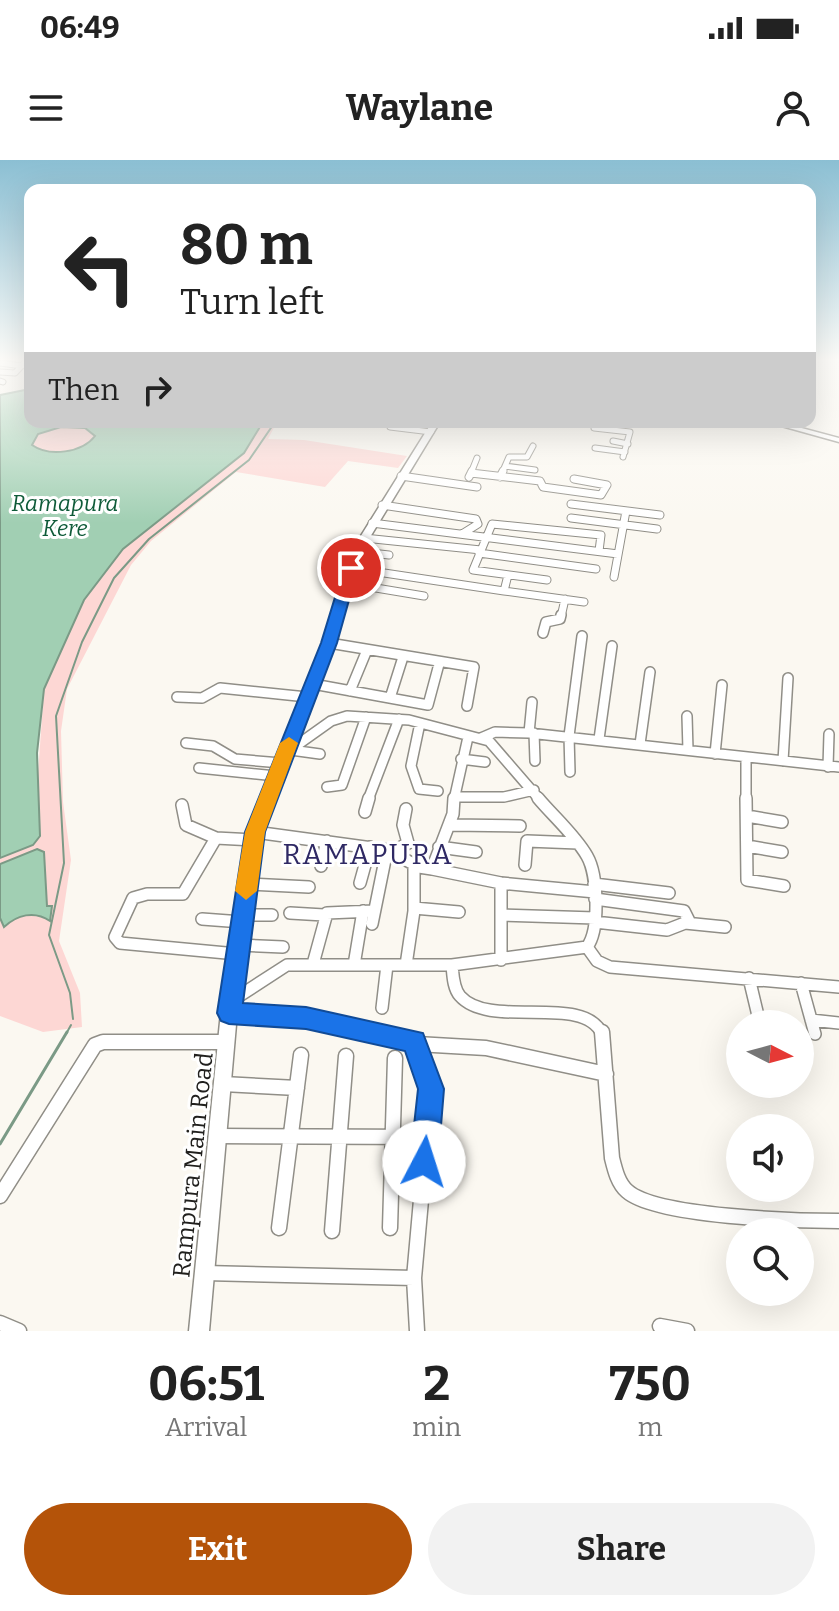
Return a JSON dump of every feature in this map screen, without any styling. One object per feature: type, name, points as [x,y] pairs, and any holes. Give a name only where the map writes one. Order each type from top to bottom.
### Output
[{"type":"main road","name":"Rampura Main Road","points":[[199,1331],[230,1008],[254,836],[329,643],[358,553],[382,505],[432,428]]},
{"type":"main road","points":[[794,428],[839,440]]},
{"type":"street","points":[[594,428],[630,432],[624,455],[595,448]]},
{"type":"street","points":[[613,441],[628,444]]},
{"type":"street","points":[[524,458],[533,446]]},
{"type":"street","points":[[500,477],[509,457],[537,460]]},
{"type":"street","points":[[464,486],[477,458]]},
{"type":"street","points":[[505,466],[535,470]]},
{"type":"street","points":[[471,473],[540,481],[543,487],[601,495],[607,485],[574,479]]},
{"type":"street","points":[[401,476],[477,487]]},
{"type":"street","points":[[571,504],[660,515]]},
{"type":"street","points":[[382,505],[476,519],[478,524],[462,534]]},
{"type":"street","points":[[614,577],[626,511]]},
{"type":"street","points":[[571,518],[657,529]]},
{"type":"street","points":[[372,523],[618,554]]},
{"type":"street","points":[[547,580],[473,570],[486,536],[495,523],[601,535],[599,551]]},
{"type":"street","points":[[358,553],[480,552],[596,569]]},
{"type":"street","points":[[358,553],[389,555]]},
{"type":"street","points":[[358,553],[504,591],[584,602]]},
{"type":"street","points":[[504,591],[508,575]]},
{"type":"street","points":[[346,583],[424,596]]},
{"type":"street","points":[[543,633],[546,622],[560,619],[565,599]]},
{"type":"street","points":[[570,772],[569,736],[582,636]]},
{"type":"street","points":[[329,643],[439,664],[474,667],[467,706]]},
{"type":"street","points":[[599,739],[612,646]]},
{"type":"street","points":[[350,691],[367,650]]},
{"type":"street","points":[[390,698],[403,657]]},
{"type":"street","points":[[177,697],[202,698],[220,688],[350,691],[430,705],[439,664]]},
{"type":"street","points":[[640,744],[650,672]]},
{"type":"street","points":[[783,761],[788,678]]},
{"type":"street","points":[[715,754],[722,685]]},
{"type":"street","points":[[532,702],[531,733],[535,761]]},
{"type":"street","points":[[687,716],[688,750]]},
{"type":"street","points":[[327,787],[342,785],[366,717]]},
{"type":"street","points":[[186,743],[213,746],[219,754],[231,759],[283,761],[331,721],[366,717],[399,719],[481,738],[492,744],[534,790],[592,865],[595,936],[587,947],[452,965],[283,966],[230,1008]]},
{"type":"street","points":[[365,812],[376,771],[385,761],[399,719]]},
{"type":"street","points":[[420,723],[412,756],[413,779],[419,789],[438,791]]},
{"type":"street","points":[[481,738],[495,732],[569,736],[834,767],[829,734]]},
{"type":"street","points":[[432,869],[450,825],[461,759],[468,737]]},
{"type":"street","points":[[199,768],[283,761],[320,754]]},
{"type":"street","points":[[746,757],[747,880],[784,886]]},
{"type":"street","points":[[461,759],[485,762]]},
{"type":"street","points":[[455,797],[504,797],[534,790]]},
{"type":"street","points":[[182,805],[186,825],[216,838],[254,836],[327,841],[390,851],[414,865],[501,883],[595,892],[669,893]]},
{"type":"street","points":[[354,965],[368,911],[390,851],[408,843],[403,825],[406,809]]},
{"type":"street","points":[[747,816],[782,822]]},
{"type":"street","points":[[450,825],[520,826]]},
{"type":"street","points":[[216,838],[183,894],[147,894],[133,898],[115,937],[120,943],[238,950],[283,947]]},
{"type":"street","points":[[321,866],[327,841]]},
{"type":"street","points":[[525,865],[527,841],[578,843]]},
{"type":"street","points":[[747,846],[782,852]]},
{"type":"street","points":[[360,883],[370,847]]},
{"type":"street","points":[[439,847],[476,852]]},
{"type":"street","points":[[406,965],[414,908],[414,865]]},
{"type":"street","points":[[501,883],[501,960]]},
{"type":"street","points":[[247,884],[309,887]]},
{"type":"street","points":[[595,892],[684,911],[690,923]]},
{"type":"street","points":[[414,908],[459,912]]},
{"type":"street","points":[[290,913],[324,915],[330,912],[368,911]]},
{"type":"street","points":[[368,911],[372,924]]},
{"type":"street","points":[[202,919],[272,915]]},
{"type":"street","points":[[313,964],[324,915]]},
{"type":"street","points":[[501,915],[595,920],[667,930],[690,923],[725,927]]},
{"type":"street","points":[[587,947],[597,961],[610,967],[839,987]]},
{"type":"street","points":[[382,1008],[387,965]]},
{"type":"street","points":[[452,965],[455,986],[467,1001],[492,1009],[594,1022],[604,1039],[615,1172],[621,1185],[633,1196],[647,1203],[773,1221],[839,1221]]},
{"type":"street","points":[[749,978],[757,1010]]},
{"type":"street","points":[[801,983],[808,1010]]},
{"type":"street","points":[[230,1008],[306,1018],[411,1039],[417,1044],[431,1089],[414,1278],[417,1331]]},
{"type":"street","points":[[814,1020],[839,1023]]},
{"type":"street","points":[[0,1196],[95,1045],[103,1042],[227,1042]]},
{"type":"street","points":[[417,1044],[486,1048],[606,1074]]},
{"type":"street","points":[[279,1228],[301,1055]]},
{"type":"street","points":[[332,1231],[346,1056]]},
{"type":"street","points":[[390,1228],[395,1058]]},
{"type":"street","points":[[223,1084],[297,1088]]},
{"type":"street","points":[[218,1136],[426,1137]]},
{"type":"street","points":[[204,1273],[414,1278]]},
{"type":"street","points":[[0,1323],[19,1331]]},
{"type":"street","points":[[660,1326],[687,1331]]},
{"type":"shaded area","points":[[58,428],[83,428],[95,436],[82,446],[56,452],[32,445],[38,434]]},
{"type":"shaded area","points":[[259,428],[274,428],[268,439],[304,440],[407,456],[398,468],[348,461],[325,487],[236,472],[151,541],[131,565],[67,689],[61,731],[63,802],[71,860],[59,941],[80,993],[82,1027],[43,1032],[0,1016],[0,858],[33,845],[44,689],[84,600],[123,549],[244,453]]},
{"type":"water","name":"Ramapura Kere","points":[[0,414],[24,414],[24,428],[58,428],[38,434],[32,445],[56,452],[89,442],[95,436],[85,428],[259,428],[244,453],[123,549],[84,600],[44,689],[37,753],[40,836],[33,845],[0,858]]},
{"type":"water","points":[[37,849],[44,852],[47,906],[52,906],[50,921],[26,915],[4,927],[0,918],[0,864]]},
{"type":"waterway","points":[[73,1019],[70,993],[49,935],[64,863],[56,716],[82,642],[114,578],[149,539],[249,460],[271,428]]},
{"type":"waterway","points":[[66,1034],[71,1025]]},
{"type":"waterway","points":[[0,1144],[67,1032]]},
{"type":"slow traffic","points":[[246,891],[255,832],[289,743]]},
{"type":"district","name":"RAMAPURA","points":[[368,854]]},
{"type":"route","points":[[351,568],[329,643],[255,832],[229,1013],[306,1018],[414,1041],[431,1089],[424,1162]]}]
